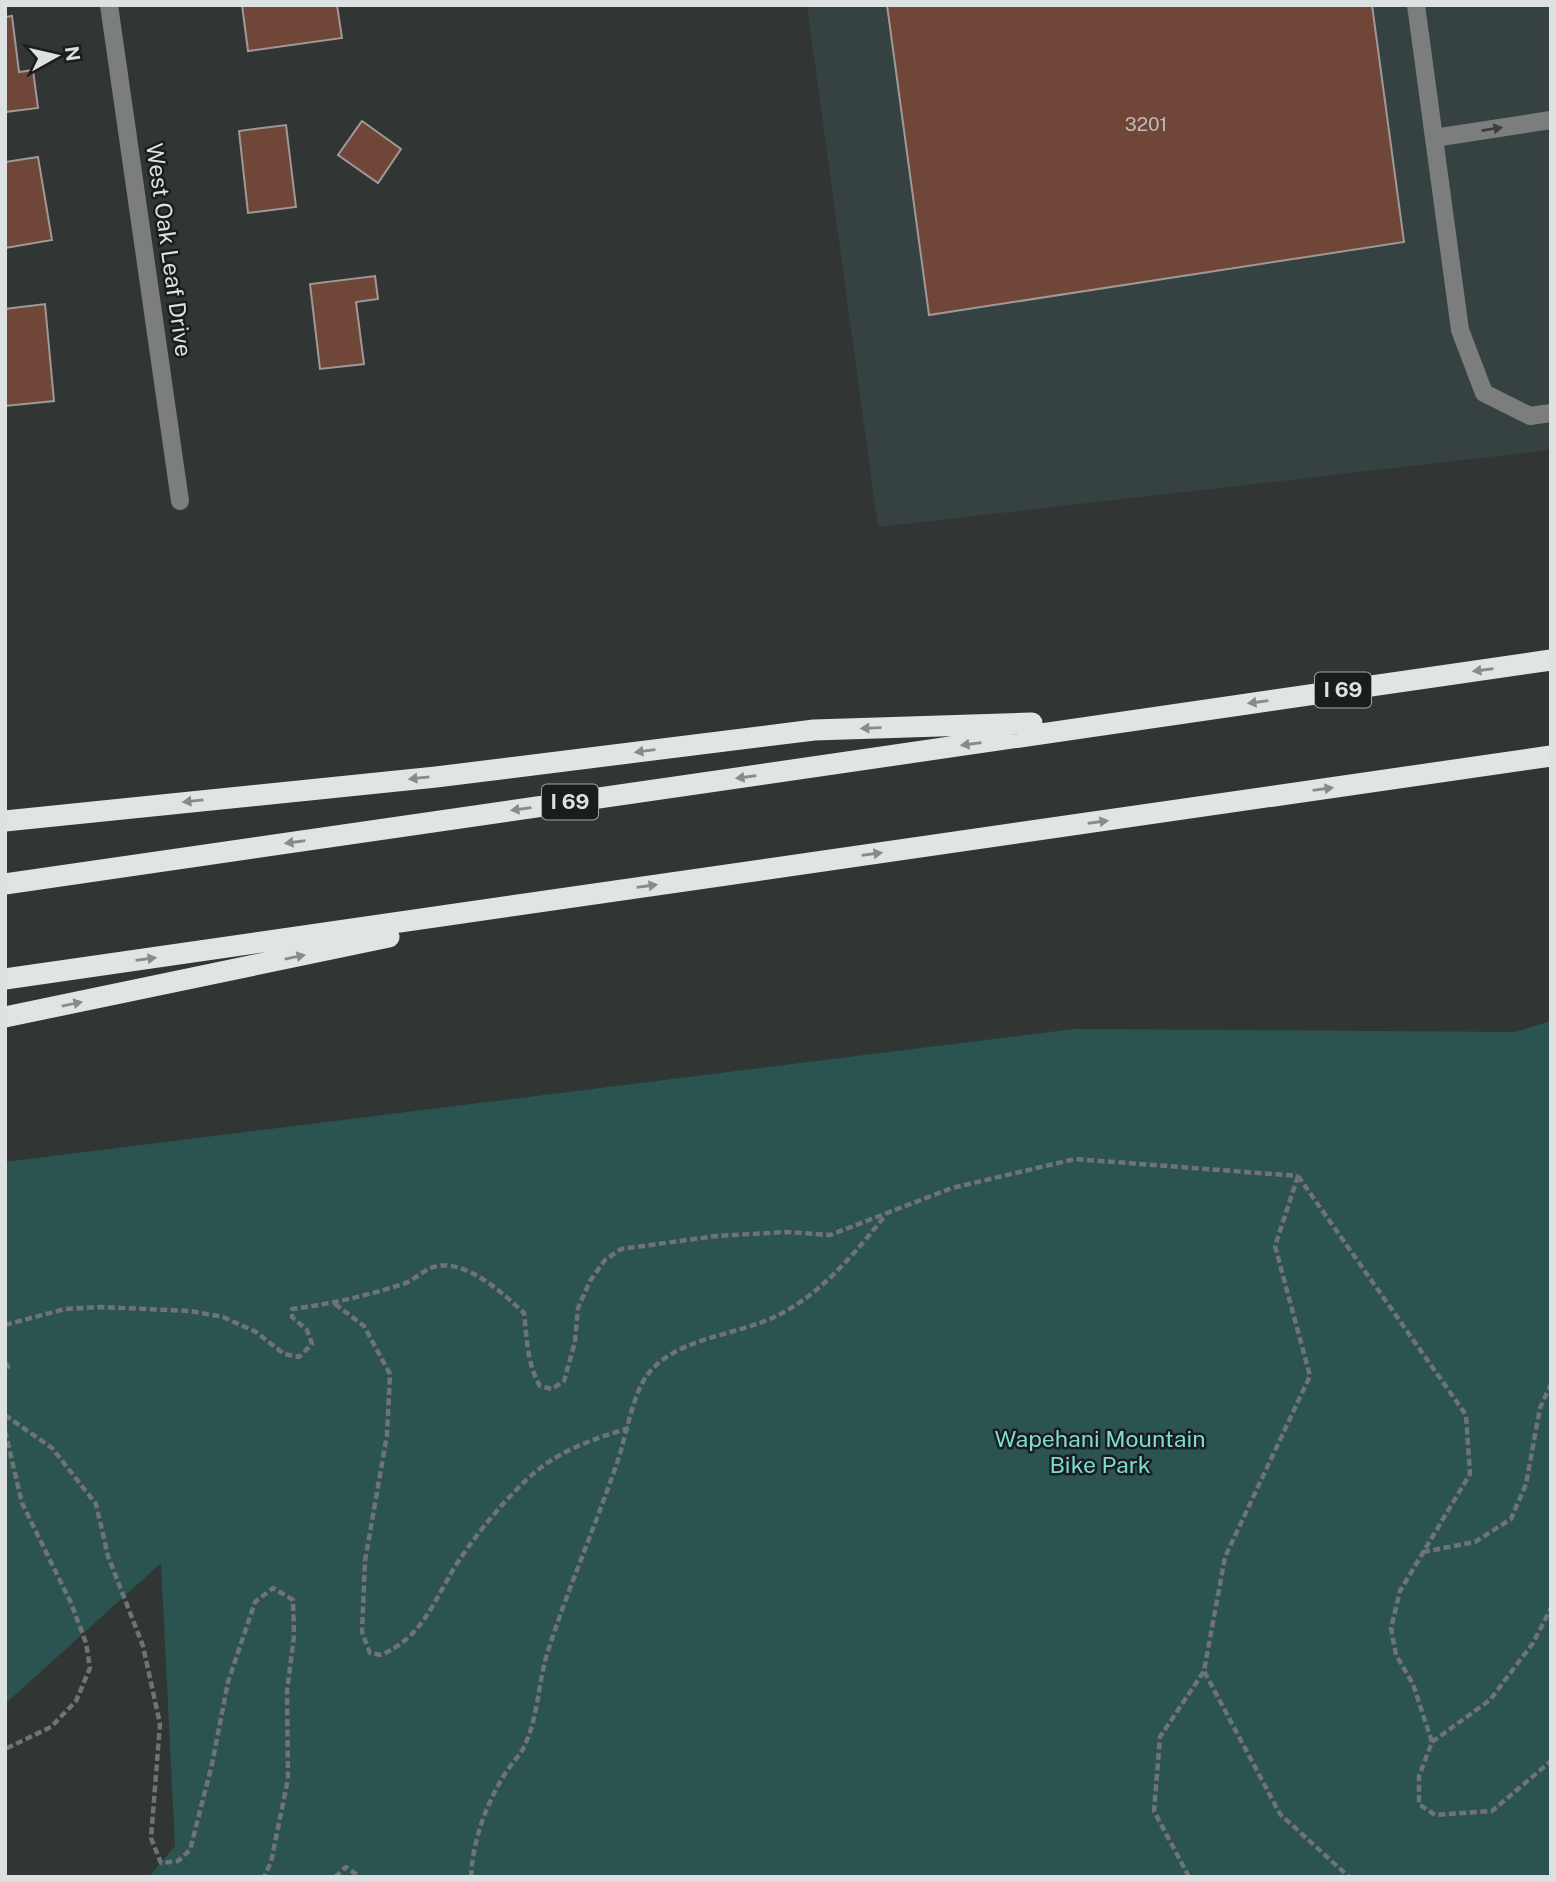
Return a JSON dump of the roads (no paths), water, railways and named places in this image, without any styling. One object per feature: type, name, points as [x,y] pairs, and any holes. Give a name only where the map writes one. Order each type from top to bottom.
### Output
[{"type":"highway","name":"I 69","points":[[5,884],[1551,660]]},
{"type":"highway","points":[[5,821],[436,777],[814,730],[1135,720]]},
{"type":"highway","points":[[5,979],[1551,756]]},
{"type":"highway","points":[[5,1017],[580,896]]},
{"type":"street","name":"West Oak Leaf Drive","points":[[109,5],[180,501]]},
{"type":"street","points":[[1416,5],[1460,330],[1484,393],[1530,416],[1551,413]]},
{"type":"street","points":[[1434,138],[1551,120]]},
{"type":"park label","name":"Wapehani Mountain Bike Park","points":[[1100,1452]]}]
